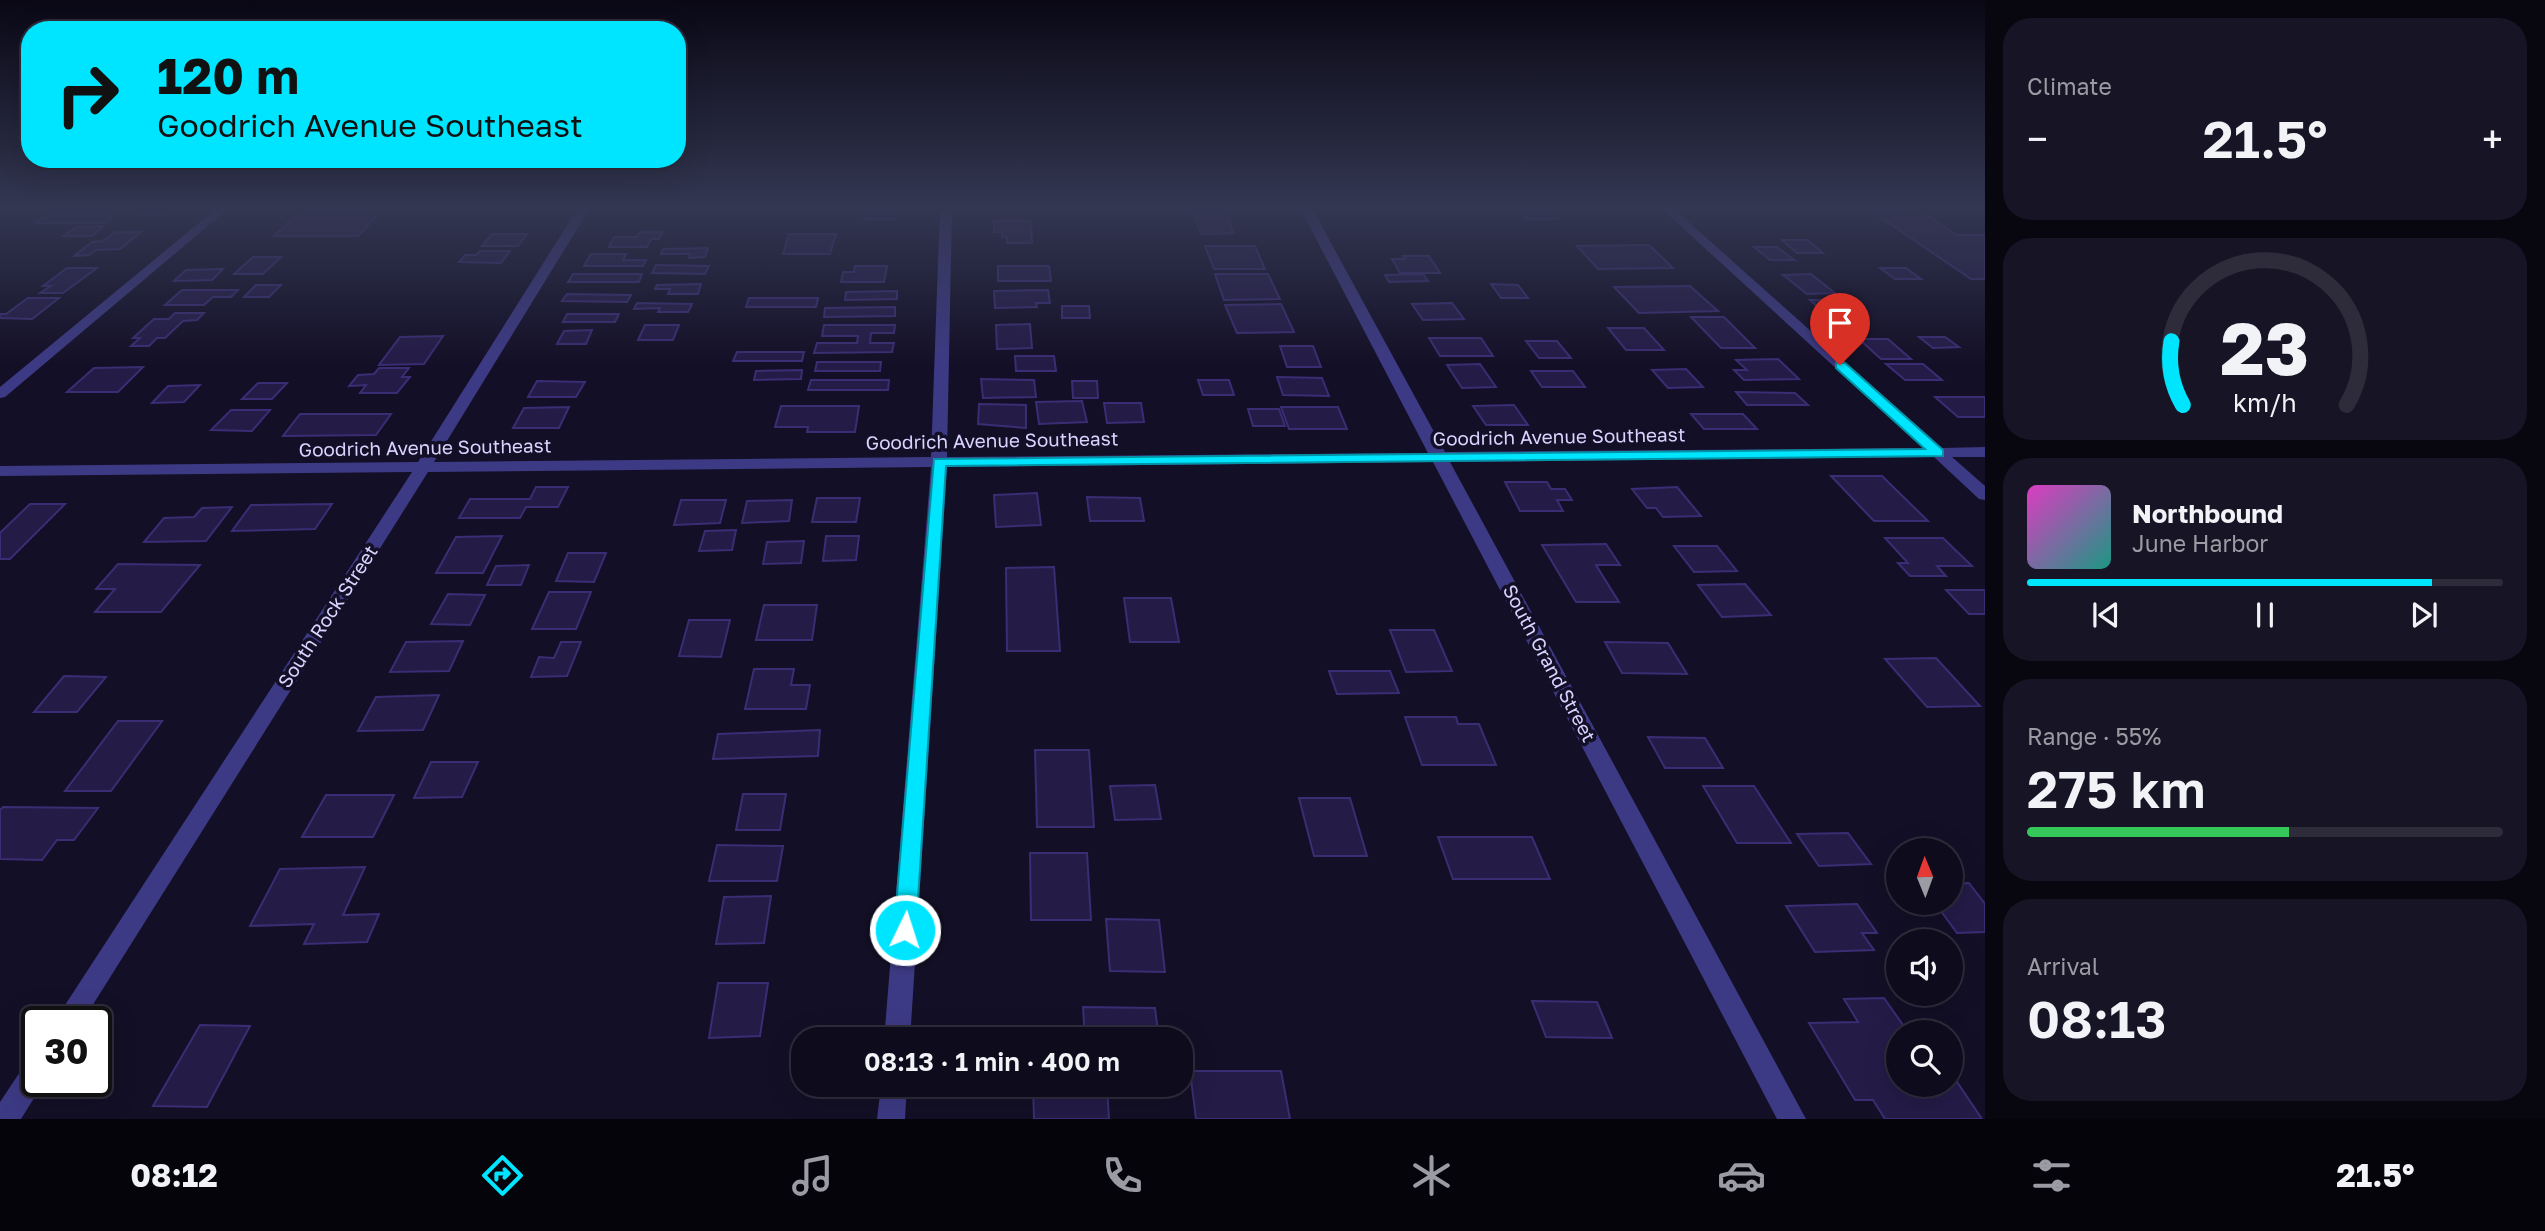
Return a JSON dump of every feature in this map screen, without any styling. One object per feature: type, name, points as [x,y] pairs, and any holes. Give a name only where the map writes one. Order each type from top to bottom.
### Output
[{"type":"street","points":[[0,394],[161,260]]},
{"type":"street","name":"South Rock Street","points":[[77,1006],[422,468],[551,260]]},
{"type":"street","points":[[898,1027],[939,462],[945,260]]},
{"type":"street","name":"South Grand Street","points":[[1334,260],[1792,1119]]},
{"type":"street","points":[[1724,260],[1985,495]]},
{"type":"street","name":"Goodrich Avenue Southeast","points":[[0,471],[1985,452]]},
{"type":"street","points":[[5,1119],[21,1094]]},
{"type":"street","points":[[891,1119],[893,1097]]},
{"type":"building","points":[[249,260],[278,260],[263,274],[234,274]]},
{"type":"building","points":[[461,260],[503,260],[501,263],[459,262]]},
{"type":"building","points":[[587,260],[646,260],[643,266],[584,266]]},
{"type":"building","points":[[1211,260],[1261,260],[1265,269],[1214,269]]},
{"type":"building","points":[[1393,260],[1432,260],[1440,273],[1400,273]]},
{"type":"building","points":[[1590,260],[1665,260],[1673,268],[1598,269]]},
{"type":"building","points":[[1943,260],[1985,260],[1985,279],[1971,279]]},
{"type":"building","points":[[656,265],[709,266],[705,274],[652,273]]},
{"type":"building","points":[[855,266],[887,266],[884,282],[841,282],[843,272],[854,272]]},
{"type":"building","points":[[998,266],[1049,266],[1051,281],[998,281]]},
{"type":"building","points":[[67,268],[97,268],[63,293],[40,293],[51,286],[43,286]]},
{"type":"building","points":[[1880,268],[1906,268],[1921,279],[1895,279]]},
{"type":"building","points":[[223,269],[212,280],[174,281],[186,270]]},
{"type":"building","points":[[573,274],[642,274],[639,282],[568,282]]},
{"type":"building","points":[[1215,274],[1268,274],[1280,299],[1224,300]]},
{"type":"building","points":[[1423,274],[1428,281],[1389,282],[1385,275]]},
{"type":"building","points":[[1811,274],[1835,293],[1807,294],[1783,275]]},
{"type":"building","points":[[701,284],[698,294],[668,294],[670,289],[655,289],[657,285]]},
{"type":"building","points":[[1491,284],[1518,285],[1528,298],[1501,298]]},
{"type":"building","points":[[256,285],[281,285],[269,297],[244,297]]},
{"type":"building","points":[[1690,286],[1718,311],[1639,313],[1614,287]]},
{"type":"building","points":[[182,290],[238,290],[231,297],[213,297],[204,305],[165,305]]},
{"type":"building","points":[[1048,290],[1050,303],[1036,303],[1037,307],[995,308],[994,291]]},
{"type":"building","points":[[897,291],[897,299],[845,300],[846,292]]},
{"type":"building","points":[[567,294],[631,295],[627,302],[562,301]]},
{"type":"building","points":[[28,298],[59,298],[32,319],[0,318],[0,314],[6,314]]},
{"type":"building","points":[[749,298],[818,298],[816,307],[746,307]]},
{"type":"building","points":[[1810,300],[1843,300],[1860,315],[1827,315]]},
{"type":"building","points":[[637,303],[692,304],[688,312],[658,312],[660,308],[634,309]]},
{"type":"building","points":[[1452,303],[1464,319],[1423,320],[1412,304]]},
{"type":"building","points":[[1281,304],[1294,332],[1237,333],[1225,305]]},
{"type":"building","points":[[1062,306],[1089,306],[1090,318],[1062,318]]},
{"type":"building","points":[[895,307],[895,316],[824,317],[825,308]]},
{"type":"building","points":[[175,313],[204,313],[197,320],[183,321],[165,338],[157,338],[149,346],[131,346],[140,338],[133,338],[154,319],[169,319]]},
{"type":"building","points":[[567,314],[619,314],[615,322],[563,322]]},
{"type":"building","points":[[1691,317],[1724,317],[1755,348],[1721,348]]},
{"type":"building","points":[[1030,324],[1032,348],[997,349],[996,325]]},
{"type":"building","points":[[645,325],[679,325],[673,340],[638,340]]},
{"type":"building","points":[[824,325],[895,325],[894,333],[871,333],[870,343],[894,343],[892,352],[814,353],[817,343],[857,343],[858,336],[822,336]]},
{"type":"building","points":[[1608,328],[1644,328],[1664,350],[1626,350]]},
{"type":"building","points":[[592,330],[586,344],[557,344],[564,331]]},
{"type":"building","points":[[443,336],[424,364],[379,365],[400,337]]},
{"type":"building","points":[[1919,337],[1945,337],[1959,347],[1933,348]]},
{"type":"building","points":[[1429,338],[1481,338],[1493,356],[1440,356]]},
{"type":"building","points":[[1859,339],[1888,339],[1911,359],[1881,359]]},
{"type":"building","points":[[1526,341],[1557,341],[1571,358],[1539,358]]},
{"type":"building","points":[[1280,346],[1313,346],[1321,367],[1287,367]]},
{"type":"building","points":[[737,352],[804,352],[802,361],[733,361]]},
{"type":"building","points":[[1015,356],[1054,356],[1056,371],[1016,371]]},
{"type":"building","points":[[1778,359],[1799,379],[1744,380],[1734,370],[1747,370],[1736,360]]},
{"type":"building","points":[[817,362],[881,362],[880,371],[815,371]]},
{"type":"building","points":[[1480,364],[1496,387],[1462,388],[1447,365]]},
{"type":"building","points":[[1886,364],[1923,364],[1942,380],[1905,380]]},
{"type":"building","points":[[143,367],[118,392],[67,392],[94,368]]},
{"type":"building","points":[[379,368],[409,368],[402,377],[410,377],[397,393],[360,393],[366,385],[349,386],[358,375],[374,374]]},
{"type":"building","points":[[1686,369],[1703,387],[1668,388],[1652,370]]},
{"type":"building","points":[[802,370],[801,379],[754,380],[756,371]]},
{"type":"building","points":[[1531,371],[1573,371],[1585,387],[1542,387]]},
{"type":"building","points":[[1277,377],[1322,378],[1329,396],[1283,395]]},
{"type":"building","points":[[981,379],[1034,380],[1036,397],[983,398]]},
{"type":"building","points":[[811,380],[889,380],[888,390],[808,390]]},
{"type":"building","points":[[1198,380],[1229,380],[1234,395],[1203,395]]},
{"type":"building","points":[[537,381],[585,382],[576,397],[528,397]]},
{"type":"building","points":[[1072,381],[1097,381],[1098,398],[1073,398]]},
{"type":"building","points":[[258,383],[287,383],[272,399],[242,399]]},
{"type":"building","points":[[200,385],[184,402],[152,403],[168,386]]},
{"type":"building","points":[[1736,392],[1795,393],[1808,405],[1747,405]]},
{"type":"building","points":[[1935,397],[1985,397],[1985,417],[1958,417]]},
{"type":"building","points":[[1082,401],[1087,422],[1039,424],[1036,402]]},
{"type":"building","points":[[1104,403],[1141,403],[1144,422],[1107,423]]},
{"type":"building","points":[[979,404],[1026,405],[1026,428],[978,424]]},
{"type":"building","points":[[1514,405],[1528,425],[1486,425],[1473,406]]},
{"type":"building","points":[[781,406],[859,406],[855,432],[807,432],[808,427],[775,427]]},
{"type":"building","points":[[569,407],[559,428],[513,428],[524,408]]},
{"type":"building","points":[[1281,407],[1338,407],[1347,429],[1289,429]]},
{"type":"building","points":[[1248,409],[1279,409],[1285,426],[1253,426]]},
{"type":"building","points":[[231,410],[270,410],[252,431],[211,430]]},
{"type":"building","points":[[300,414],[391,414],[376,435],[283,436]]},
{"type":"building","points":[[1691,414],[1743,414],[1757,429],[1704,429]]},
{"type":"building","points":[[1831,476],[1882,476],[1928,521],[1874,521]]},
{"type":"building","points":[[1505,482],[1547,482],[1551,489],[1565,489],[1572,500],[1557,500],[1563,511],[1520,511]]},
{"type":"building","points":[[536,487],[568,487],[558,507],[526,507],[520,518],[459,518],[470,499],[530,499]]},
{"type":"building","points":[[1677,487],[1701,516],[1663,517],[1656,508],[1647,508],[1632,489]]},
{"type":"building","points":[[1037,493],[1041,525],[996,527],[994,495]]},
{"type":"building","points":[[1087,497],[1140,498],[1144,521],[1090,521]]},
{"type":"building","points":[[817,498],[860,498],[856,522],[812,522]]},
{"type":"building","points":[[681,500],[726,500],[720,523],[674,525]]},
{"type":"building","points":[[792,500],[789,521],[742,523],[747,501]]},
{"type":"building","points":[[30,504],[65,504],[10,559],[0,559],[0,533]]},
{"type":"building","points":[[332,504],[315,529],[232,531],[251,505]]},
{"type":"building","points":[[232,507],[206,541],[144,542],[164,518],[194,517],[202,508]]},
{"type":"building","points":[[736,530],[732,550],[699,551],[705,531]]},
{"type":"building","points":[[502,536],[483,573],[436,573],[456,537]]},
{"type":"building","points":[[826,536],[859,536],[856,560],[823,561]]},
{"type":"building","points":[[1885,538],[1943,538],[1972,566],[1937,566],[1946,576],[1910,576],[1898,563],[1908,563]]},
{"type":"building","points":[[804,541],[801,563],[763,564],[767,542]]},
{"type":"building","points":[[1606,544],[1620,565],[1596,565],[1619,602],[1576,602],[1542,545]]},
{"type":"building","points":[[1674,546],[1717,546],[1737,571],[1694,572]]},
{"type":"building","points":[[568,553],[606,553],[594,582],[556,581]]},
{"type":"building","points":[[118,564],[200,565],[161,612],[95,612],[115,589],[96,589]]},
{"type":"building","points":[[529,565],[521,585],[487,585],[496,566]]},
{"type":"building","points":[[1054,567],[1060,651],[1007,651],[1006,568]]},
{"type":"building","points":[[1745,584],[1771,615],[1722,617],[1698,585]]},
{"type":"building","points":[[1946,590],[1985,590],[1985,614],[1969,614]]},
{"type":"building","points":[[549,592],[591,592],[576,629],[532,629]]},
{"type":"building","points":[[448,594],[485,595],[470,625],[431,624]]},
{"type":"building","points":[[1124,598],[1171,598],[1179,642],[1130,642]]},
{"type":"building","points":[[764,605],[817,605],[812,640],[756,640]]},
{"type":"building","points":[[689,620],[730,620],[721,657],[679,656]]},
{"type":"building","points":[[1390,630],[1434,630],[1452,671],[1406,672]]},
{"type":"building","points":[[463,641],[449,671],[390,672],[406,642]]},
{"type":"building","points":[[561,642],[581,642],[567,676],[531,677],[539,657],[554,658]]},
{"type":"building","points":[[1605,642],[1668,643],[1687,674],[1622,673]]},
{"type":"building","points":[[1936,658],[1980,706],[1927,707],[1885,659]]},
{"type":"building","points":[[754,669],[794,669],[791,685],[810,685],[806,709],[745,709]]},
{"type":"building","points":[[1329,671],[1390,671],[1399,693],[1337,694]]},
{"type":"building","points":[[64,676],[106,677],[77,712],[34,712]]},
{"type":"building","points":[[439,695],[423,730],[358,731],[376,697]]},
{"type":"building","points":[[1405,717],[1456,717],[1458,724],[1479,724],[1496,765],[1422,765]]},
{"type":"building","points":[[118,721],[162,721],[111,791],[65,791]]},
{"type":"building","points":[[820,730],[818,756],[713,759],[718,734]]},
{"type":"building","points":[[1648,737],[1705,738],[1723,768],[1665,768]]},
{"type":"building","points":[[1035,750],[1089,750],[1094,827],[1037,827]]},
{"type":"building","points":[[431,762],[478,762],[462,797],[414,798]]},
{"type":"building","points":[[1155,785],[1161,819],[1115,820],[1110,786]]},
{"type":"building","points":[[1703,786],[1754,786],[1791,843],[1737,843]]},
{"type":"building","points":[[743,794],[786,794],[780,830],[736,830]]},
{"type":"building","points":[[326,795],[394,795],[373,837],[302,837]]},
{"type":"building","points":[[1299,798],[1350,798],[1367,856],[1314,856]]},
{"type":"building","points":[[3,807],[98,808],[74,840],[57,840],[42,860],[0,859],[0,810]]},
{"type":"building","points":[[1848,833],[1871,864],[1819,866],[1797,834]]},
{"type":"building","points":[[1438,837],[1532,837],[1550,879],[1453,879]]},
{"type":"building","points":[[717,845],[783,846],[777,881],[709,881]]},
{"type":"building","points":[[1030,853],[1087,853],[1091,920],[1031,920]]},
{"type":"building","points":[[365,867],[343,915],[379,914],[367,942],[304,944],[314,924],[250,926],[280,869]]},
{"type":"building","points":[[1964,883],[1969,883],[1985,904],[1985,932],[1963,933],[1963,929],[1954,929],[1944,915],[1964,915]]},
{"type":"building","points":[[771,896],[764,943],[716,944],[724,897]]},
{"type":"building","points":[[1857,904],[1877,933],[1862,933],[1874,950],[1815,952],[1786,906]]},
{"type":"building","points":[[1106,919],[1159,920],[1165,972],[1110,971]]},
{"type":"building","points":[[718,983],[768,983],[760,1036],[709,1038]]},
{"type":"building","points":[[1884,998],[1886,1006],[1890,1006],[1900,1020],[1886,1020],[1886,1097],[1963,1097],[1963,1091],[1982,1119],[1885,1119],[1873,1100],[1855,1100],[1809,1023],[1858,1022],[1844,999]]},
{"type":"building","points":[[1532,1001],[1597,1002],[1612,1038],[1546,1037]]},
{"type":"building","points":[[1083,1007],[1155,1008],[1157,1027],[1084,1027]]},
{"type":"building","points":[[200,1025],[250,1026],[207,1107],[153,1106]]},
{"type":"building","points":[[1193,1071],[1281,1071],[1290,1119],[1196,1119]]},
{"type":"building","points":[[1033,1097],[1108,1097],[1109,1119],[1034,1119]]},
{"type":"route","points":[[905,930],[939,462],[1938,453],[1840,365]]}]
